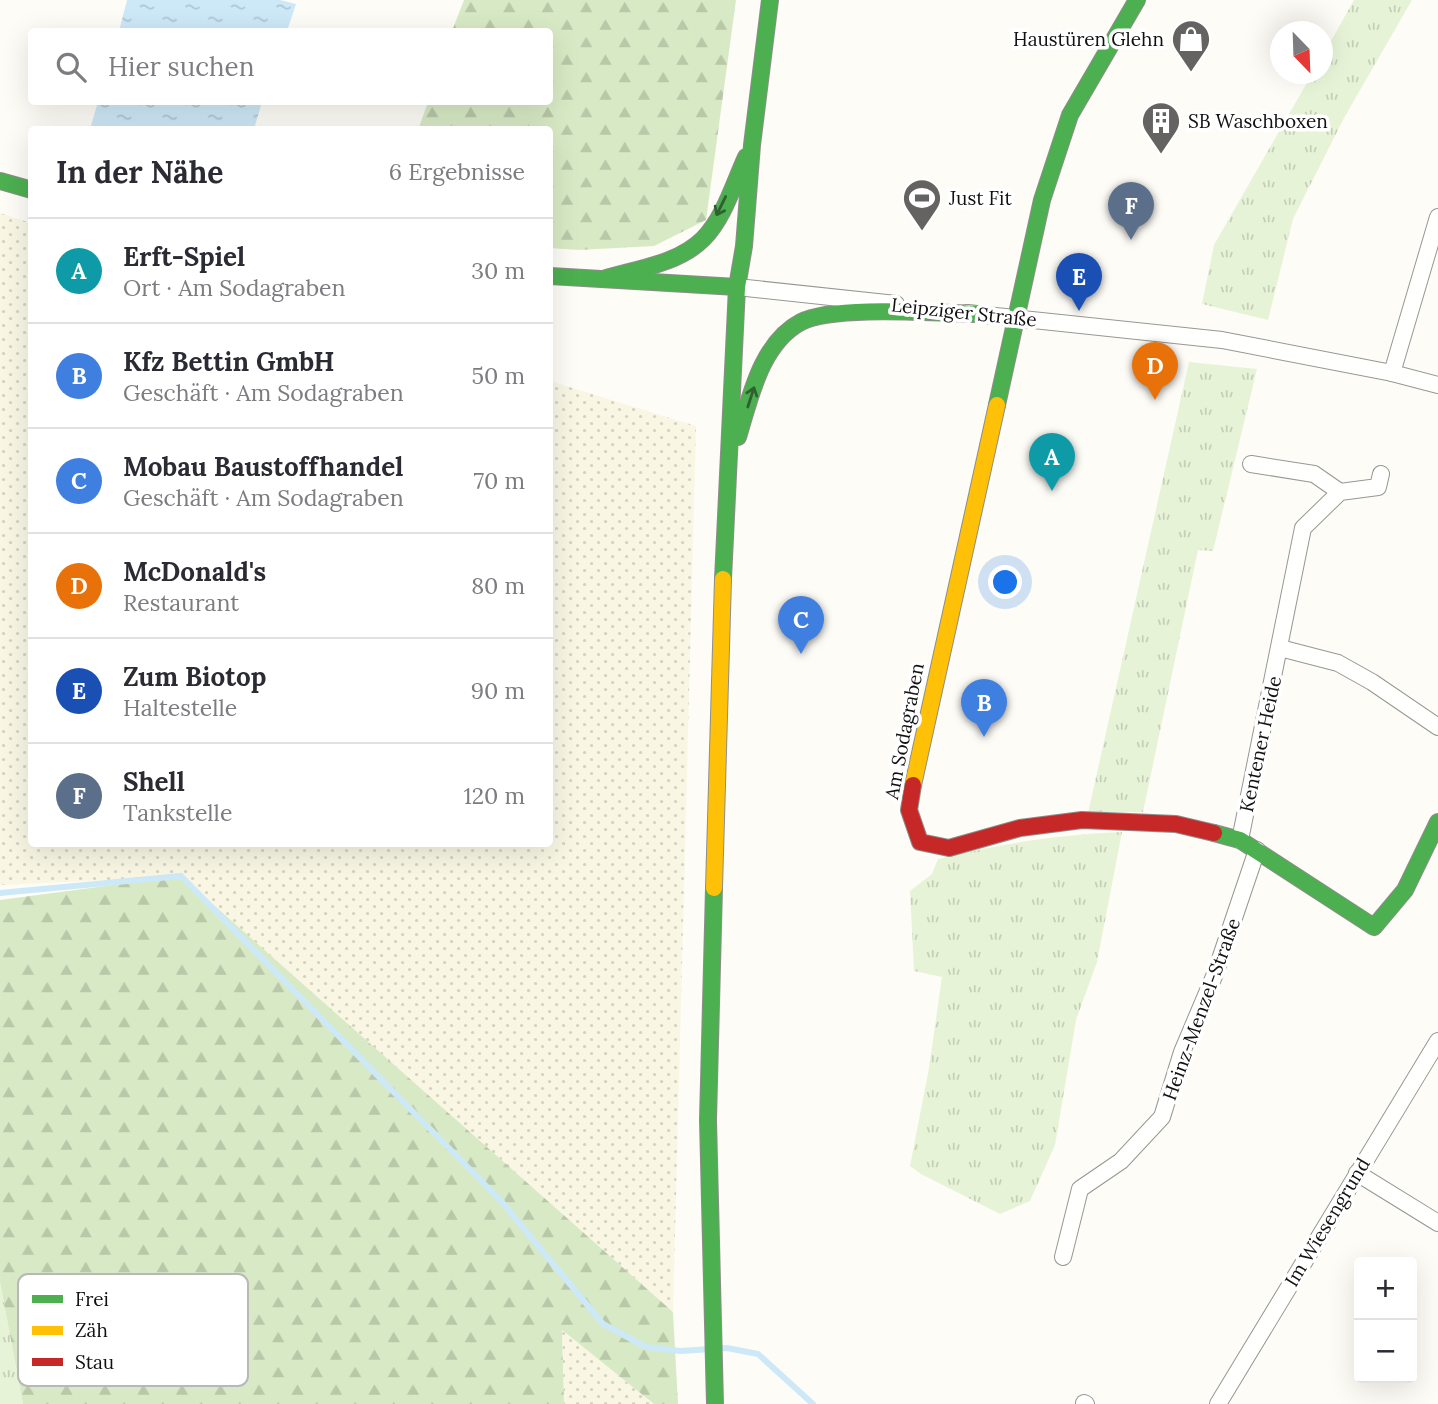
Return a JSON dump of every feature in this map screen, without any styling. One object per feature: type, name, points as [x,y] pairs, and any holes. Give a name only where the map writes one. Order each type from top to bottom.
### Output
[{"type":"main road","points":[[715,1404],[708,1120],[723,563],[737,287],[744,246],[752,145],[770,0]]},
{"type":"main road","points":[[1015,318],[1042,200],[1070,115],[1137,0]]},
{"type":"main road","points":[[603,279],[673,257],[702,239],[752,145]]},
{"type":"main road","points":[[0,181],[28,189]]},
{"type":"main road","points":[[553,276],[737,287]]},
{"type":"main road","points":[[730,462],[760,371],[772,350],[801,322],[814,317],[861,314],[976,314]]},
{"type":"main road","name":"Am Sodagraben","points":[[1015,318],[917,764],[909,810],[920,842],[949,848],[1020,828],[1082,820],[1176,824],[1240,840],[1374,927],[1405,890],[1438,822]]},
{"type":"street","points":[[1392,373],[1438,217]]},
{"type":"street","name":"Leipziger Straße","points":[[737,287],[1222,340],[1392,373],[1438,386]]},
{"type":"street","points":[[1251,464],[1314,474],[1340,492],[1378,486],[1381,474]]},
{"type":"street","name":"Kentener Heide","points":[[1240,840],[1303,528],[1340,492]]},
{"type":"street","name":"Kentener Heide","points":[[1280,648],[1338,663],[1372,682],[1438,727]]},
{"type":"street","name":"Heinz-Menzel-Straße","points":[[1063,1257],[1080,1189],[1121,1161],[1162,1117],[1182,1052],[1215,974],[1257,850]]},
{"type":"street","name":"Im Wiesengrund","points":[[1218,1404],[1438,1041]]},
{"type":"street","points":[[1357,1172],[1438,1223]]},
{"type":"shaded area","points":[[0,213],[28,222],[28,847],[553,847],[553,382],[696,426],[673,1312],[181,877],[0,885]]},
{"type":"shaded area","points":[[562,1330],[654,1404],[564,1404]]},
{"type":"green space","points":[[464,0],[736,0],[706,220],[654,246],[579,250],[553,248],[553,126],[419,126],[427,105],[553,105],[553,28],[453,28]]},
{"type":"green space","points":[[1354,0],[1412,0],[1344,118],[1293,219],[1268,320],[1202,304],[1214,245],[1306,84],[1333,84],[1333,37]]},
{"type":"green space","points":[[1189,362],[1257,369],[1213,551],[1198,550],[1143,812],[1088,813]]},
{"type":"green space","points":[[1122,832],[1097,962],[1076,1020],[1055,1145],[1030,1201],[1000,1214],[910,1166],[929,1068],[942,977],[914,971],[910,891],[932,874],[938,859],[1030,841]]},
{"type":"green space","points":[[181,876],[673,1312],[678,1404],[654,1404],[562,1330],[564,1404],[23,1404],[20,1386],[248,1386],[248,1274],[18,1274],[18,1377],[0,1282],[0,900]]},
{"type":"green space","points":[[0,1282],[23,1404],[0,1404]]},
{"type":"water","points":[[127,0],[280,0],[296,4],[288,28],[120,28]]},
{"type":"water","points":[[97,105],[261,105],[255,126],[91,126]]},
{"type":"waterway","points":[[0,893],[181,876],[501,1201],[603,1324],[646,1347],[680,1351],[727,1348],[758,1354],[813,1404]]},
{"type":"traffic: fast","points":[[723,579],[737,287],[744,246],[752,145],[770,0]]},
{"type":"traffic: fast","points":[[997,405],[1042,200],[1070,115],[1137,0]]},
{"type":"traffic: fast","points":[[603,279],[669,260],[703,239],[723,211],[746,157]]},
{"type":"traffic: fast","points":[[0,181],[28,189]]},
{"type":"traffic: fast","points":[[553,276],[737,287]]},
{"type":"traffic: fast","points":[[738,437],[753,389],[767,357],[787,331],[801,322],[836,313],[976,314]]},
{"type":"traffic: fast","points":[[1214,833],[1240,840],[1374,927],[1405,890],[1438,822]]},
{"type":"traffic: fast","points":[[714,888],[708,1120],[715,1404]]},
{"type":"traffic: slow","points":[[913,785],[997,405]]},
{"type":"traffic: slow","points":[[714,888],[723,579]]},
{"type":"traffic: jam","points":[[913,785],[909,810],[920,842],[949,848],[1020,828],[1082,820],[1176,824],[1214,833]]},
{"type":"place","name":"Haustüren Glehn","points":[[1191,73]]},
{"type":"place","name":"SB Waschboxen","points":[[1161,155]]},
{"type":"place","name":"Just Fit","points":[[922,232]]},
{"type":"place","name":"Shell","points":[[1131,240]]},
{"type":"place","name":"Zum Biotop","points":[[1079,311]]},
{"type":"place","name":"McDonald's","points":[[1155,400]]},
{"type":"place","name":"Erft-Spiel","points":[[1052,491]]},
{"type":"place","name":"Mobau Baustoffhandel","points":[[801,654]]},
{"type":"place","name":"Kfz Bettin GmbH","points":[[984,737]]}]
